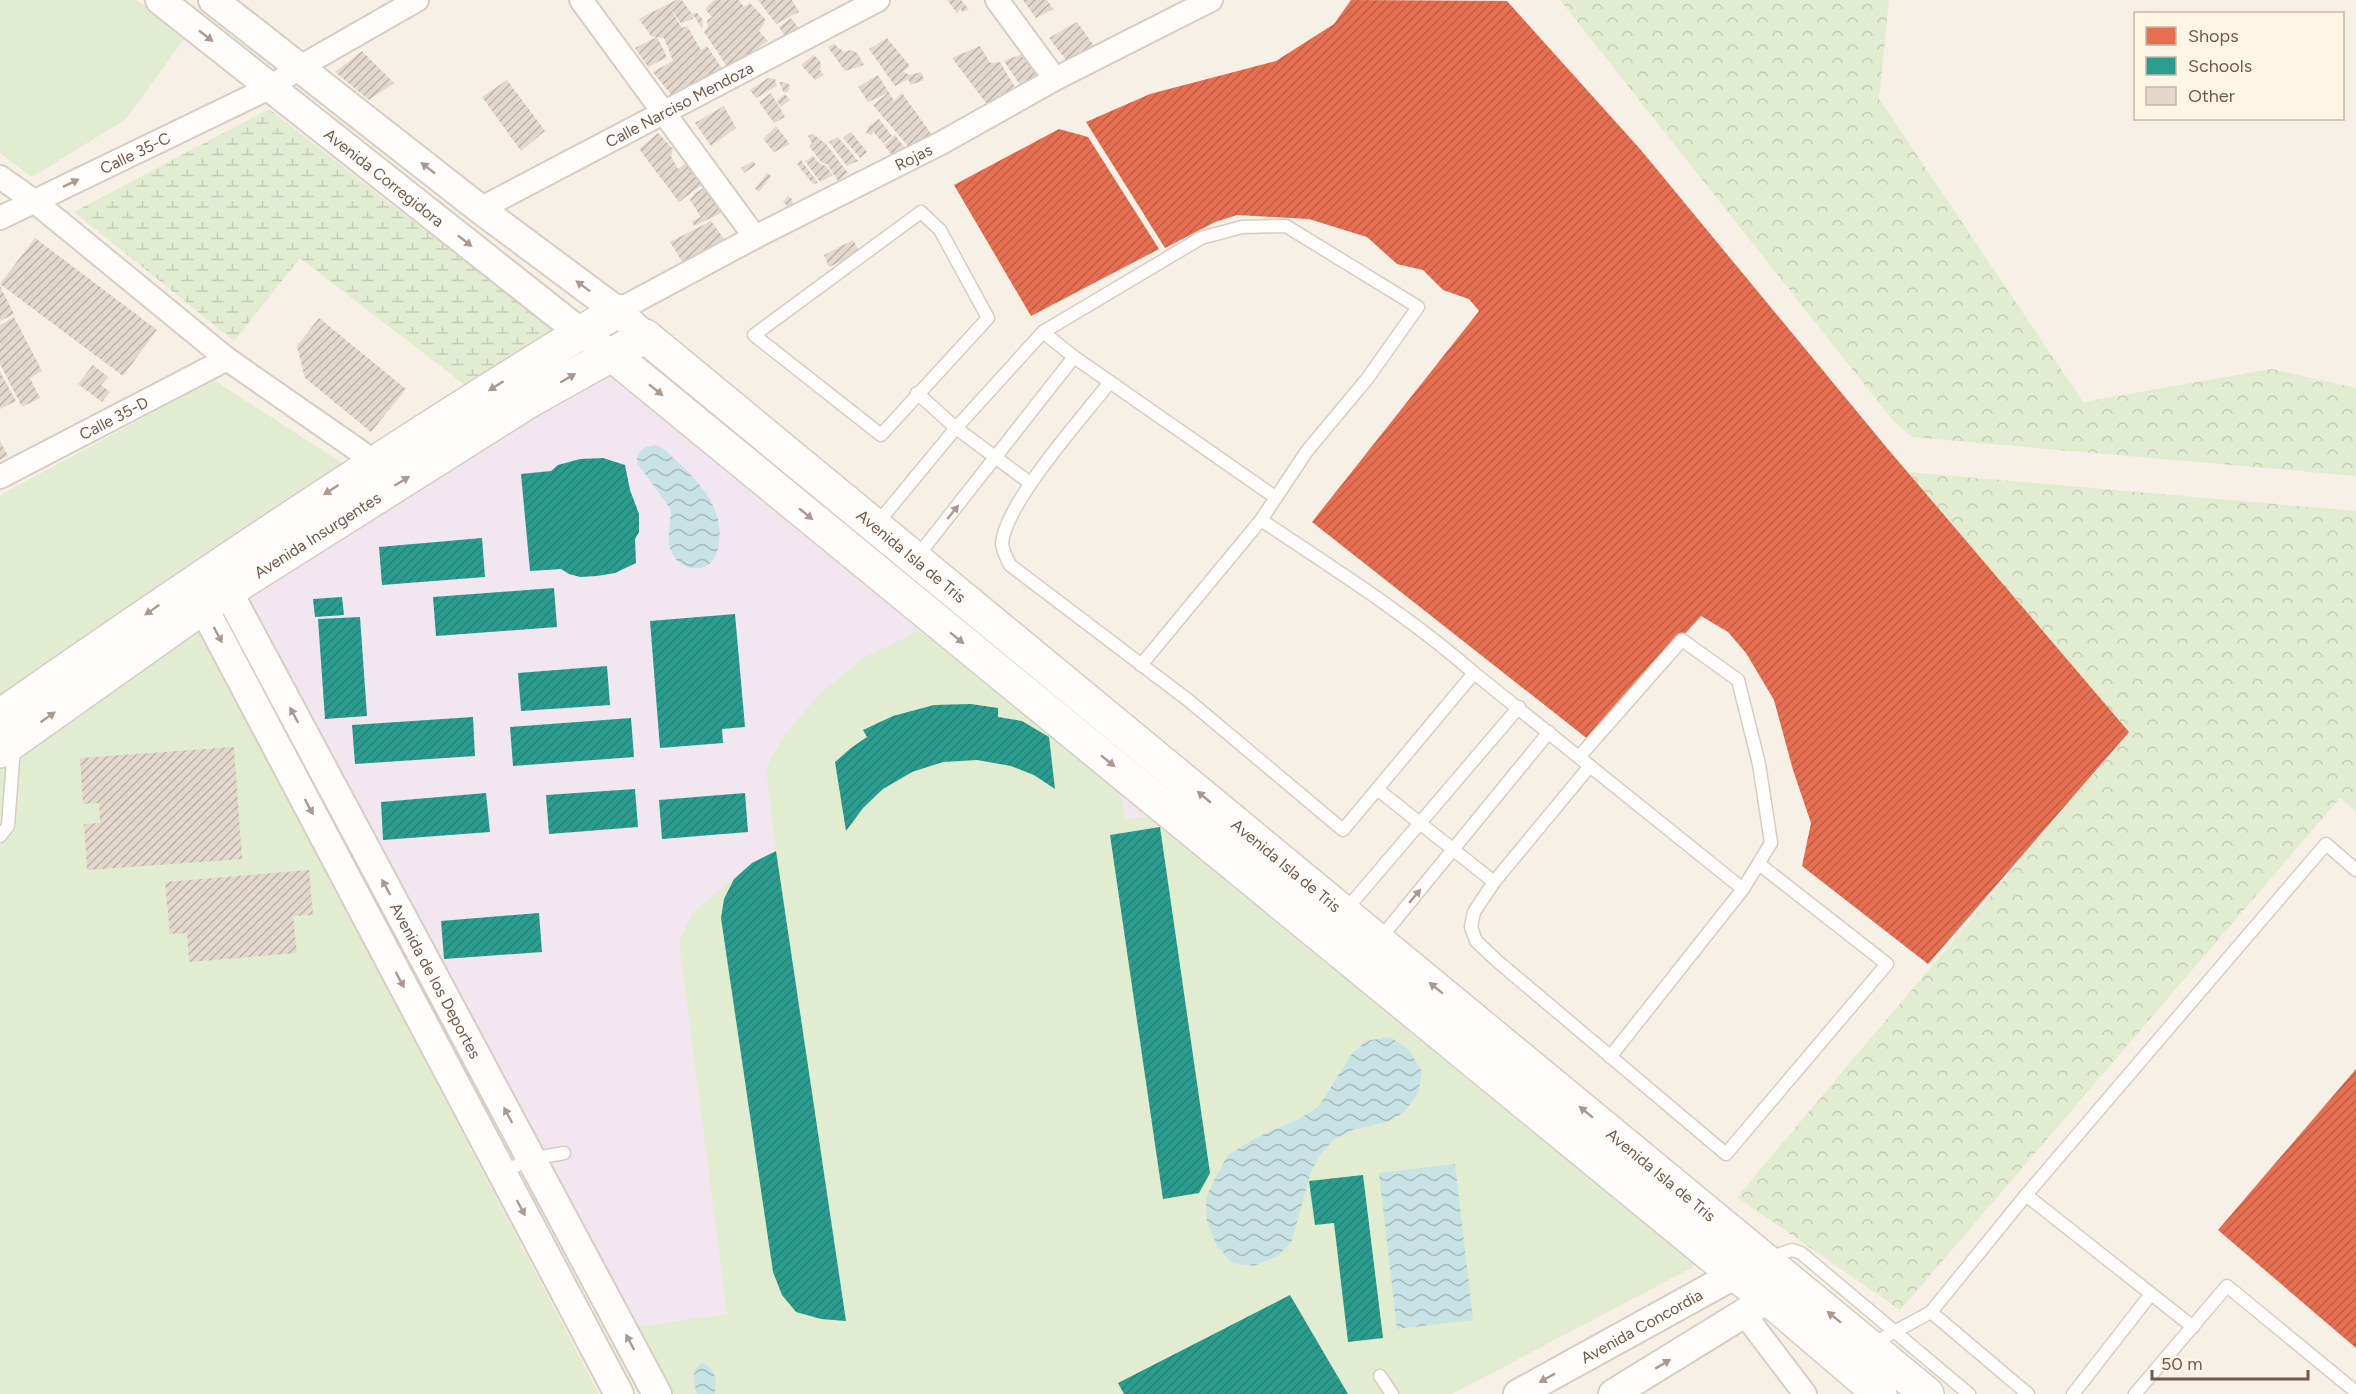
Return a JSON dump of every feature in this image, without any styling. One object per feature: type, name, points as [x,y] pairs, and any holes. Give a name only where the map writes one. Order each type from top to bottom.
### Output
[{"type":"main road","name":"Avenida Insurgentes","points":[[5,736],[375,462],[617,311]]},
{"type":"main road","name":"Avenida Insurgentes","points":[[209,587],[610,353],[645,336]]},
{"type":"main road","name":"Avenida Isla de Tris","points":[[645,336],[1764,1259],[1769,1299]]},
{"type":"main road","name":"Avenida Isla de Tris","points":[[610,353],[1734,1274],[1769,1299],[1880,1394]]},
{"type":"main road","name":"Avenida Isla de Tris","points":[[1769,1299],[1883,1339],[1927,1394]]},
{"type":"street","name":"Avenida Corregidora","points":[[160,0],[581,333],[610,353]]},
{"type":"street","name":"Avenida Corregidora","points":[[213,0],[480,209],[617,311],[645,336]]},
{"type":"street","name":"Calle 35-C","points":[[0,218],[271,87],[300,67],[417,0]]},
{"type":"street","points":[[581,0],[755,237]]},
{"type":"street","name":"Calle Narciso Mendoza","points":[[480,209],[878,0]]},
{"type":"street","points":[[997,0],[1055,79]]},
{"type":"street","name":"Rojas","points":[[617,311],[755,237],[943,142],[1055,79],[1211,0]]},
{"type":"street","points":[[0,177],[34,201],[227,359],[375,462]]},
{"type":"street","name":"Calle 35-D","points":[[0,477],[227,359]]},
{"type":"street","name":"Avenida de los Deportes","points":[[209,587],[531,1159],[657,1394]]},
{"type":"street","name":"Avenida de los Deportes","points":[[209,587],[502,1172],[619,1394]]},
{"type":"street","name":"Avenida Concordia","points":[[1518,1394],[1764,1259]]},
{"type":"street","points":[[1613,1394],[1769,1299],[1805,1394]]},
{"type":"lane","points":[[921,212],[940,230],[988,318],[917,393],[881,435],[754,335],[921,212]]},
{"type":"lane","points":[[875,526],[956,428],[1043,332],[1201,238],[1242,227],[1286,226],[1418,307],[1367,379],[1307,451],[1261,520],[1141,665]]},
{"type":"lane","points":[[1043,332],[1074,357],[1275,497]]},
{"type":"lane","points":[[916,558],[1074,357]]},
{"type":"lane","points":[[1110,382],[1030,483],[1009,520],[1002,545],[1010,565],[1188,700],[1343,830],[1474,673]]},
{"type":"lane","points":[[917,393],[956,428],[1030,483]]},
{"type":"lane","points":[[1261,520],[1439,642],[1474,673],[1743,889]]},
{"type":"lane","points":[[1579,757],[1682,640],[1738,680],[1759,764],[1771,843],[1743,889],[1610,1057]]},
{"type":"lane","points":[[1344,912],[1519,707]]},
{"type":"lane","points":[[1378,941],[1549,732]]},
{"type":"lane","points":[[0,836],[8,826],[5,736]]},
{"type":"lane","points":[[1590,766],[1494,882],[1474,912],[1471,927],[1476,941],[1726,1154],[1887,964],[1759,864]]},
{"type":"lane","points":[[1377,789],[1494,882]]},
{"type":"lane","points":[[1883,1339],[1931,1312],[2026,1195],[2326,844],[2356,870]]},
{"type":"lane","points":[[502,1172],[531,1159],[564,1153]]},
{"type":"lane","points":[[2026,1195],[2193,1327]]},
{"type":"lane","points":[[1764,1259],[1792,1250],[1801,1253],[1883,1339],[1969,1394]]},
{"type":"lane","points":[[2136,1394],[2227,1286],[2356,1392]]},
{"type":"lane","points":[[2073,1394],[2151,1294]]},
{"type":"lane","points":[[1931,1312],[2028,1394]]},
{"type":"lane","points":[[1380,1376],[1392,1394]]},
{"type":"shaded area","points":[[605,368],[1694,1254],[1693,1267],[1452,1394],[674,1394],[247,595]]},
{"type":"green space","points":[[0,0],[136,0],[186,36],[126,119],[32,177],[0,153]]},
{"type":"green space","points":[[1560,0],[1889,0],[1879,99],[2083,402],[2272,369],[2356,388],[2356,476],[1912,437],[1891,418]]},
{"type":"green space","points":[[269,109],[553,330],[465,385],[300,258],[234,341],[74,212]]},
{"type":"green space","points":[[214,380],[345,465],[0,694],[0,495]]},
{"type":"green space","points":[[1907,472],[2356,511],[2356,811],[2340,798],[1900,1310],[1737,1197],[2129,732]]},
{"type":"green space","points":[[197,626],[599,1394],[0,1394],[0,761]]},
{"type":"green space","points":[[925,628],[1120,787],[1126,820],[1155,815],[1694,1254],[1693,1267],[1452,1394],[674,1394],[638,1327],[727,1314],[679,942],[692,913],[752,863],[776,851],[766,768],[787,731],[821,693],[863,658]]},
{"type":"water","points":[[656,445],[664,449],[694,478],[707,495],[718,518],[718,548],[714,559],[704,567],[685,566],[675,559],[672,553],[669,542],[670,508],[637,463],[638,455],[642,450]]},
{"type":"water","points":[[1390,1037],[1408,1049],[1422,1071],[1418,1094],[1403,1113],[1387,1122],[1353,1130],[1333,1140],[1319,1156],[1310,1175],[1291,1243],[1278,1256],[1254,1266],[1232,1263],[1217,1246],[1207,1221],[1206,1198],[1228,1155],[1259,1136],[1299,1119],[1319,1106],[1351,1055],[1366,1041]]},
{"type":"water","points":[[1455,1164],[1473,1320],[1397,1329],[1379,1173]]},
{"type":"water","points":[[701,1363],[713,1371],[715,1394],[697,1394],[694,1373]]},
{"type":"building: Shops","points":[[1351,0],[1507,1],[1640,149],[1887,448],[2129,732],[1928,964],[1802,866],[1811,823],[1793,770],[1774,700],[1746,653],[1728,632],[1701,616],[1589,740],[1312,522],[1479,311],[1469,299],[1443,290],[1423,270],[1397,264],[1367,237],[1309,219],[1237,215],[1215,222],[1165,248],[1086,122],[1150,94],[1276,61],[1334,24]]},
{"type":"building: Shops","points":[[1059,129],[1088,137],[1159,249],[1031,316],[954,185]]},
{"type":"building: Shops","points":[[2356,1069],[2356,1348],[2218,1230]]},
{"type":"building: Schools","points":[[603,458],[625,465],[630,490],[639,514],[639,532],[635,539],[636,563],[615,573],[597,576],[580,577],[561,569],[530,571],[521,474],[551,471],[558,465],[580,459]]},
{"type":"building: Schools","points":[[482,538],[485,577],[382,585],[379,547]]},
{"type":"building: Schools","points":[[554,588],[557,627],[436,636],[433,597]]},
{"type":"building: Schools","points":[[342,597],[344,615],[315,617],[313,599]]},
{"type":"building: Schools","points":[[735,614],[745,727],[722,729],[723,743],[660,748],[650,621]]},
{"type":"building: Schools","points":[[360,617],[367,716],[325,719],[318,619]]},
{"type":"building: Schools","points":[[607,666],[610,705],[521,711],[518,673]]},
{"type":"building: Schools","points":[[971,704],[998,708],[998,717],[1022,721],[1049,737],[1055,789],[1034,775],[1011,766],[977,760],[943,762],[912,772],[883,789],[863,808],[846,831],[835,762],[867,737],[863,730],[893,716],[934,705]]},
{"type":"building: Schools","points":[[473,717],[475,756],[355,764],[352,725]]},
{"type":"building: Schools","points":[[631,718],[634,757],[513,766],[510,727]]},
{"type":"building: Schools","points":[[635,789],[638,827],[549,834],[546,795]]},
{"type":"building: Schools","points":[[486,793],[490,832],[383,840],[381,802]]},
{"type":"building: Schools","points":[[745,793],[748,832],[662,839],[659,800]]},
{"type":"building: Schools","points":[[1160,827],[1210,1173],[1199,1193],[1163,1199],[1110,835]]},
{"type":"building: Schools","points":[[776,851],[846,1321],[821,1319],[796,1312],[782,1295],[773,1272],[721,918],[724,899],[734,879],[752,863]]},
{"type":"building: Schools","points":[[539,913],[542,952],[444,959],[441,921]]},
{"type":"building: Schools","points":[[1363,1175],[1383,1338],[1348,1342],[1334,1223],[1315,1225],[1309,1181]]},
{"type":"building: Schools","points":[[1290,1295],[1348,1394],[1124,1394],[1118,1383]]},
{"type":"building: Other","points":[[676,0],[682,0],[692,14],[693,19],[681,23],[669,7],[682,28],[687,26],[701,50],[707,46],[723,70],[673,97],[653,72],[673,61],[664,38],[651,36],[639,19]]},
{"type":"building: Other","points":[[714,0],[738,0],[744,7],[750,3],[766,20],[759,31],[768,41],[728,68],[704,32],[708,27],[707,20],[712,17],[705,9]]},
{"type":"building: Other","points":[[758,0],[792,0],[799,12],[776,24]]},
{"type":"building: Other","points":[[947,0],[961,0],[969,10],[962,12],[961,9],[957,13]]},
{"type":"building: Other","points":[[1023,0],[1047,0],[1053,9],[1036,18]]},
{"type":"building: Other","points":[[697,13],[703,20],[702,28],[692,14]]},
{"type":"building: Other","points":[[791,18],[800,30],[786,38],[779,27]]},
{"type":"building: Other","points":[[1077,22],[1097,50],[1069,64],[1049,38]]},
{"type":"building: Other","points":[[657,37],[667,57],[648,67],[635,48]]},
{"type":"building: Other","points":[[887,38],[910,66],[903,72],[910,75],[921,72],[924,80],[911,85],[908,79],[895,86],[869,49]]},
{"type":"building: Other","points":[[834,44],[844,52],[851,50],[857,53],[864,65],[845,71],[828,47]]},
{"type":"building: Other","points":[[980,46],[990,63],[1000,62],[1016,89],[987,104],[952,58]]},
{"type":"building: Other","points":[[362,51],[394,83],[369,100],[335,72]]},
{"type":"building: Other","points":[[1023,54],[1026,62],[1029,62],[1038,76],[1020,85],[1004,61]]},
{"type":"building: Other","points":[[814,55],[820,61],[819,69],[824,75],[815,80],[801,65]]},
{"type":"building: Other","points":[[878,75],[894,101],[902,93],[932,135],[908,146],[873,105],[888,93],[868,102],[858,87]]},
{"type":"building: Other","points":[[768,78],[775,79],[777,86],[756,98],[750,90]]},
{"type":"building: Other","points":[[507,80],[545,131],[521,151],[482,97]]},
{"type":"building: Other","points":[[779,82],[790,85],[788,92],[784,93]]},
{"type":"building: Other","points":[[771,93],[785,117],[774,123],[759,102]]},
{"type":"building: Other","points":[[785,94],[790,100],[781,107],[777,101]]},
{"type":"building: Other","points":[[724,106],[736,128],[711,146],[695,123]]},
{"type":"building: Other","points":[[879,119],[892,136],[883,143],[873,131],[872,135],[866,133],[869,126]]},
{"type":"building: Other","points":[[776,126],[790,144],[774,152],[763,139]]},
{"type":"building: Other","points":[[851,132],[867,152],[860,158],[843,138]]},
{"type":"building: Other","points":[[658,133],[673,149],[671,156],[678,169],[688,161],[704,183],[679,202],[639,149]]},
{"type":"building: Other","points":[[813,134],[826,144],[848,173],[838,181],[827,164],[822,163],[809,146],[812,143],[808,136]]},
{"type":"building: Other","points":[[895,135],[905,148],[893,156],[884,145]]},
{"type":"building: Other","points":[[838,137],[858,161],[847,166],[829,142]]},
{"type":"building: Other","points":[[813,156],[833,175],[820,182],[805,161]]},
{"type":"building: Other","points":[[801,160],[818,183],[813,184],[797,164]]},
{"type":"building: Other","points":[[753,161],[756,165],[744,173],[741,168]]},
{"type":"building: Other","points":[[767,173],[771,176],[759,192],[755,189]]},
{"type":"building: Other","points":[[712,183],[723,212],[694,226],[692,221],[701,217],[690,200],[695,193]]},
{"type":"building: Other","points":[[788,196],[792,199],[793,205],[787,206],[783,202]]},
{"type":"building: Other","points":[[711,221],[729,246],[688,271],[670,242]]},
{"type":"building: Other","points":[[35,238],[157,330],[123,376],[0,284]]},
{"type":"building: Other","points":[[853,240],[860,253],[829,267],[824,255]]},
{"type":"building: Other","points":[[0,286],[14,314],[0,321]]},
{"type":"building: Other","points":[[14,317],[42,371],[30,378],[40,398],[22,407],[0,364],[0,325]]},
{"type":"building: Other","points":[[319,318],[406,389],[371,432],[305,378],[297,346]]},
{"type":"building: Other","points":[[93,365],[108,377],[101,385],[110,392],[102,402],[78,384]]},
{"type":"building: Other","points":[[0,372],[16,401],[0,409]]},
{"type":"building: Other","points":[[0,441],[8,456],[0,460]]},
{"type":"building: Other","points":[[234,747],[242,859],[87,870],[84,824],[100,823],[99,803],[83,804],[80,758]]},
{"type":"building: Other","points":[[309,870],[313,915],[293,916],[297,953],[189,962],[187,933],[170,934],[165,882]]}]
